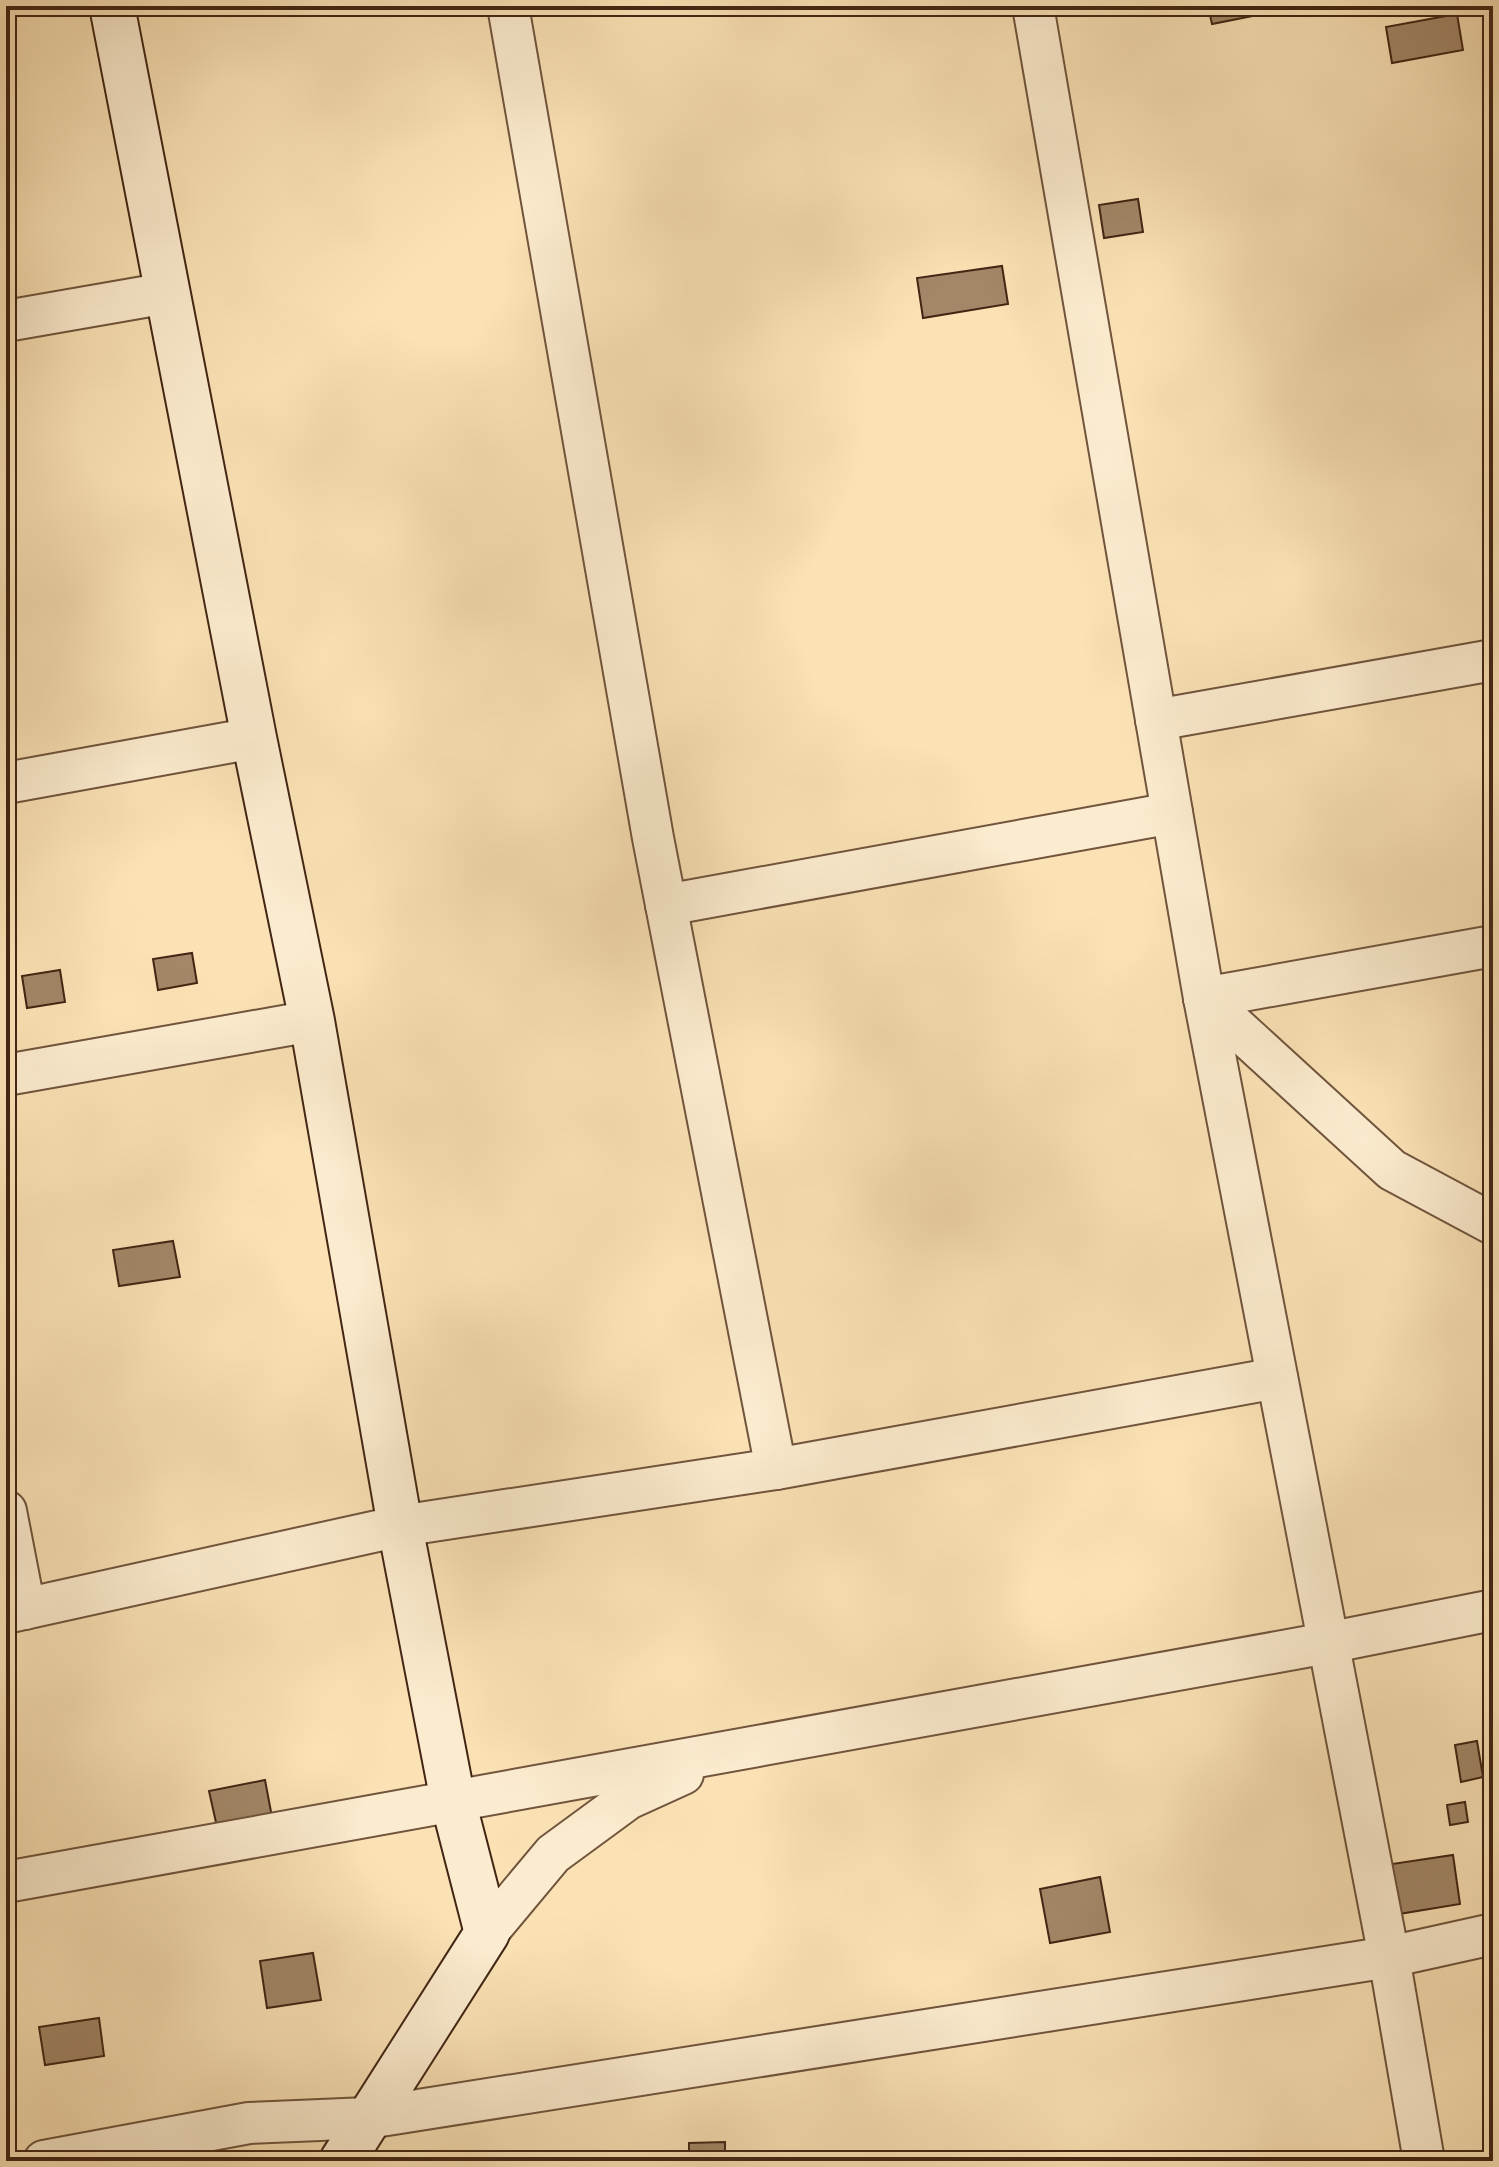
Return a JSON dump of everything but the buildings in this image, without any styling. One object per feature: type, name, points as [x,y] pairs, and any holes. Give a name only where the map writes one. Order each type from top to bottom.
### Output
[{"type":"street","points":[[112,6],[312,1021],[400,1526],[453,1801],[487,1933]]},
{"type":"street","points":[[508,6],[666,905],[776,1469]]},
{"type":"street","points":[[1033,6],[1204,998],[1389,1957],[1424,2161]]},
{"type":"street","points":[[6,321],[167,293]]},
{"type":"street","points":[[1156,720],[1493,660]]},
{"type":"street","points":[[6,783],[254,738]]},
{"type":"street","points":[[666,905],[1172,813]]},
{"type":"street","points":[[1204,998],[1493,946]]},
{"type":"street","points":[[1204,998],[1392,1170],[1493,1224]]},
{"type":"street","points":[[6,1075],[312,1021]]},
{"type":"street","points":[[6,1511],[16,1611],[400,1526],[776,1469],[1277,1378]]},
{"type":"street","points":[[6,1882],[1327,1643],[1493,1610]]},
{"type":"street","points":[[342,2161],[487,1933],[553,1854],[628,1799],[731,1751]]},
{"type":"street","points":[[44,2161],[249,2123],[368,2118],[1389,1957],[1493,1934]]}]
